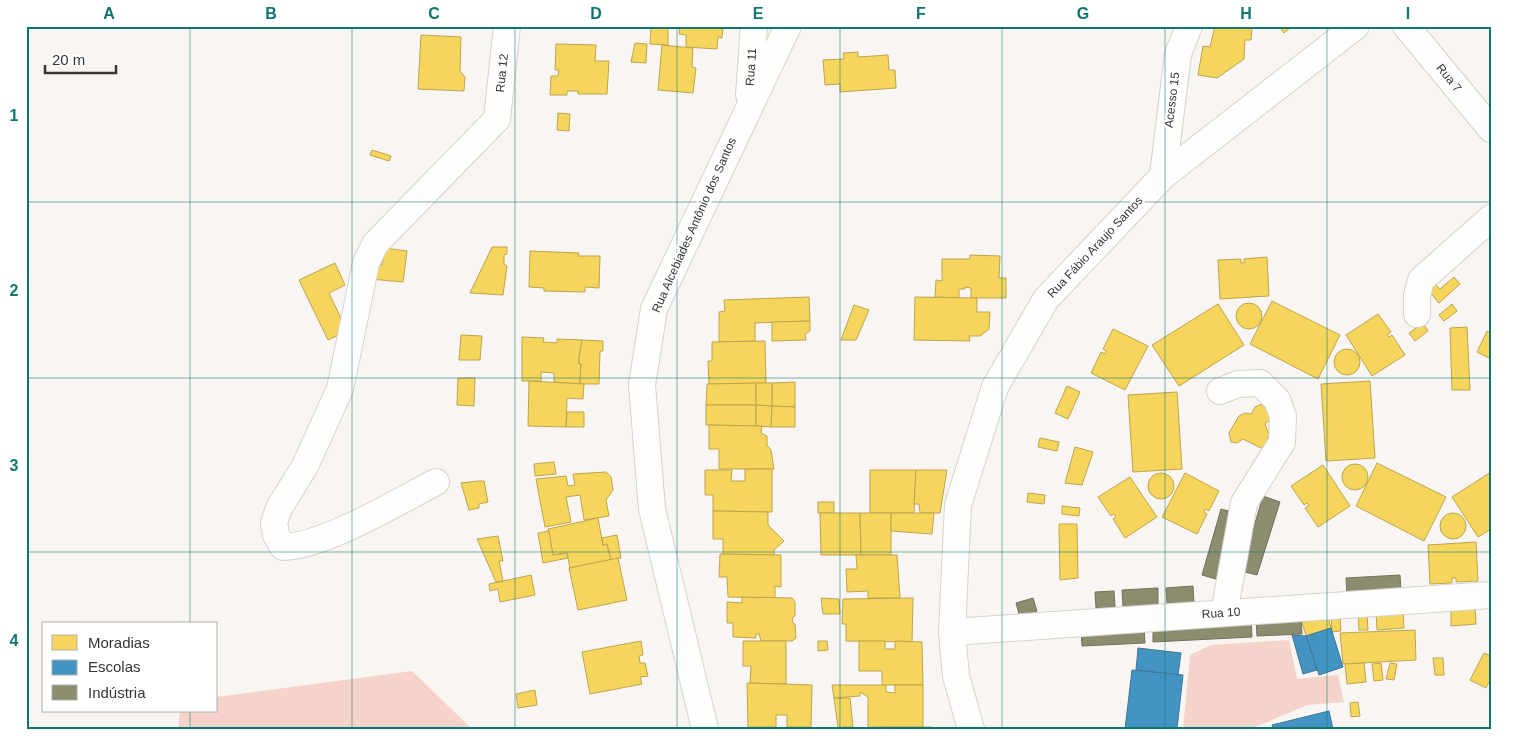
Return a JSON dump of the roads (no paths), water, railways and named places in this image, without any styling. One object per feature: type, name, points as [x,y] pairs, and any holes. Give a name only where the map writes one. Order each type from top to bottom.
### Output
[{"type":"street","name":"Rua 12","points":[[436,482],[350,526],[294,547],[283,547],[276,534],[274,524],[279,508],[305,466],[340,389],[366,263],[375,244],[497,119],[507,26]]},
{"type":"street","name":"Rua 11","points":[[748,108],[754,26]]},
{"type":"street","name":"Rua Alcebiades Antônio dos Santos","points":[[705,729],[652,509],[642,384],[654,309],[788,26]]},
{"type":"street","name":"Acesso 15","points":[[1163,176],[1178,54],[1188,26]]},
{"type":"street","name":"Rua Fábio Araujo Santos","points":[[971,729],[956,676],[952,632],[958,505],[995,387],[1046,300],[1163,176],[1356,26]]},
{"type":"street","name":"Rua 7","points":[[1406,26],[1491,129]]},
{"type":"street","points":[[1417,314],[1417,295],[1421,280],[1491,218]]},
{"type":"street","points":[[1220,391],[1238,384],[1260,383],[1277,400],[1283,416],[1282,442],[1244,503],[1224,613]]},
{"type":"street","name":"Rua 10","points":[[952,632],[1491,595]]}]
